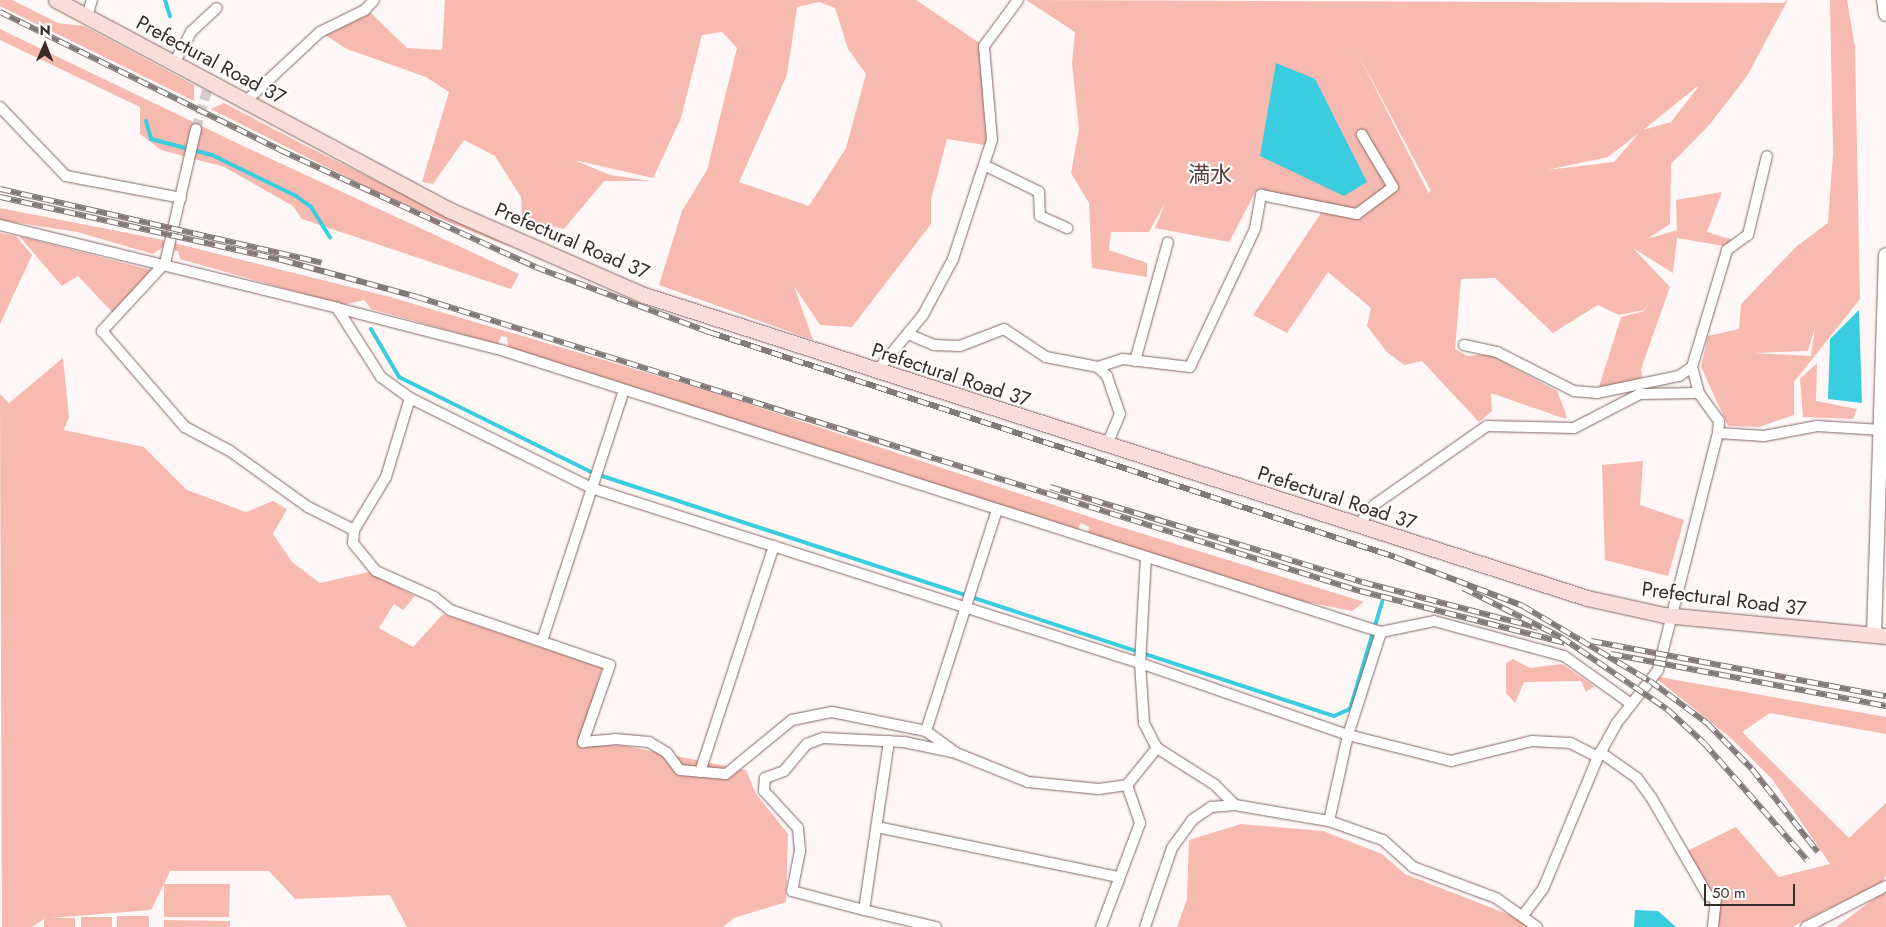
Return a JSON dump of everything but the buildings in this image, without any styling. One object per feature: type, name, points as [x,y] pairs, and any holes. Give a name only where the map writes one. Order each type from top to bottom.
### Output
[{"type":"main road","name":"Prefectural Road 37","points":[[56,0],[174,63],[209,86],[246,102],[449,210],[644,295],[876,372],[1587,598],[1670,615],[1880,636]]},
{"type":"street","points":[[87,16],[92,0]]},
{"type":"street","points":[[246,102],[320,32],[365,10],[374,0]]},
{"type":"street","points":[[876,372],[923,315],[953,259],[992,140],[993,115],[984,46],[1018,0]]},
{"type":"street","points":[[1884,0],[1886,14]]},
{"type":"street","points":[[174,63],[191,32],[217,8]]},
{"type":"street","points":[[0,107],[66,176],[181,198]]},
{"type":"street","points":[[196,129],[165,263],[102,331],[185,427],[230,451],[308,507],[354,530]]},
{"type":"street","points":[[908,334],[934,345],[960,346],[1004,329],[1046,357],[1098,367],[1135,361],[1190,367],[1254,229],[1261,195],[1357,214],[1393,187],[1362,135]]},
{"type":"street","points":[[1524,914],[1543,889],[1599,754],[1630,703],[1658,670],[1670,615],[1718,433],[1714,409],[1699,394],[1692,367],[1727,250],[1748,235],[1767,156]]},
{"type":"street","points":[[984,165],[1039,192],[1040,216],[1067,228]]},
{"type":"street","points":[[0,226],[165,263],[337,308],[374,315],[624,390],[1362,627],[1381,632],[1434,621],[1564,656],[1630,703]]},
{"type":"street","points":[[1135,361],[1168,242]]},
{"type":"street","points":[[1880,636],[1881,430],[1886,254]]},
{"type":"street","points":[[337,308],[381,377],[410,398],[591,488],[1140,663],[1348,735],[1450,761],[1532,741],[1570,743],[1599,754],[1637,778],[1652,797],[1708,896],[1716,898],[1714,927]]},
{"type":"street","points":[[1464,346],[1497,352],[1574,391],[1598,393],[1679,376],[1692,367]]},
{"type":"street","points":[[1098,367],[1107,376],[1120,414],[1107,445]]},
{"type":"street","points":[[542,641],[624,390]]},
{"type":"street","points":[[1358,525],[1374,505],[1487,426],[1574,428],[1640,394],[1660,390],[1699,394]]},
{"type":"street","points":[[410,398],[386,478],[354,530],[353,543],[376,571],[434,597],[450,610],[610,665],[583,742],[616,739],[649,742],[667,752],[680,770],[726,774],[792,720],[832,712],[926,731],[956,753]]},
{"type":"street","points":[[1718,433],[1764,436],[1817,426],[1881,430]]},
{"type":"street","points":[[926,731],[997,510]]},
{"type":"street","points":[[700,772],[774,546]]},
{"type":"street","points":[[1146,557],[1140,663],[1144,723],[1157,748],[1216,785],[1235,805]]},
{"type":"street","points":[[1329,821],[1348,735],[1381,632]]},
{"type":"street","points":[[936,927],[792,892],[800,851],[798,828],[764,791],[765,778],[784,771],[807,744],[823,738],[890,740],[956,753],[1028,782],[1066,788],[1127,785],[1157,748]]},
{"type":"street","points":[[864,910],[890,740]]},
{"type":"street","points":[[1101,927],[1140,823],[1127,785]]},
{"type":"street","points":[[1145,927],[1172,848],[1192,820],[1211,807],[1235,805],[1329,821],[1383,840],[1414,867],[1496,898],[1524,914],[1537,927]]},
{"type":"street","points":[[877,827],[1119,878]]},
{"type":"street","points":[[1806,927],[1886,886]]},
{"type":"shaded area","points":[[0,0],[12,0],[58,23],[84,26],[194,85],[194,101],[0,6]]},
{"type":"shaded area","points":[[445,0],[916,0],[984,46],[991,146],[947,139],[931,200],[931,224],[852,327],[820,325],[794,286],[813,340],[659,285],[682,211],[707,170],[737,48],[722,32],[702,35],[681,118],[653,178],[574,160],[610,175],[651,181],[604,181],[564,229],[522,220],[521,197],[495,156],[464,140],[433,184],[422,182],[449,92],[426,77],[347,49],[320,32],[371,13],[407,48],[442,50]],"holes":[[[819,2],[835,8],[848,49],[866,74],[846,148],[809,206],[739,182],[787,75],[797,7]]]},
{"type":"shaded area","points":[[1026,0],[1783,3],[1788,0],[1747,76],[1710,124],[1671,164],[1670,224],[1647,239],[1677,230],[1676,200],[1722,192],[1707,232],[1733,240],[1724,246],[1677,238],[1673,273],[1633,248],[1670,287],[1641,369],[1643,381],[1597,393],[1621,317],[1644,311],[1651,298],[1644,310],[1619,315],[1598,305],[1553,333],[1495,278],[1461,279],[1455,349],[1467,356],[1489,354],[1557,391],[1566,414],[1566,419],[1491,393],[1492,411],[1479,422],[1422,361],[1404,365],[1387,352],[1367,326],[1371,308],[1328,272],[1287,333],[1253,315],[1323,210],[1364,219],[1339,207],[1256,191],[1229,242],[1155,228],[1165,203],[1149,232],[1111,232],[1109,250],[1147,263],[1147,277],[1092,268],[1089,203],[1071,173],[1079,130],[1072,63],[1075,32]],"holes":[[[1357,52],[1431,191],[1424,195],[1428,192]],[[1698,86],[1671,122],[1643,130]],[[1639,133],[1614,162],[1547,170],[1608,157]]]},
{"type":"shaded area","points":[[1830,0],[1847,0],[1855,47],[1860,299],[1794,382],[1794,415],[1759,427],[1728,426],[1701,367],[1708,336],[1739,329],[1741,304],[1797,246],[1828,223],[1833,154]],"holes":[[[1815,327],[1811,356],[1752,353],[1808,351]]]},
{"type":"shaded area","points":[[0,29],[243,146],[519,274],[511,289],[302,219],[293,206],[224,167],[161,150],[140,134],[140,107],[0,40]]},
{"type":"shaded area","points":[[224,103],[308,147],[515,249],[382,195],[211,109]]},
{"type":"shaded area","points":[[0,208],[158,239],[390,297],[719,394],[1111,524],[1364,602],[1352,611],[1291,599],[1088,533],[1089,527],[1081,523],[1077,531],[508,347],[507,337],[501,336],[498,344],[371,309],[364,300],[343,305],[180,259],[178,251],[163,247],[153,254],[77,232],[0,220]]},
{"type":"shaded area","points":[[0,233],[16,236],[32,255],[0,324]]},
{"type":"shaded area","points":[[19,236],[155,271],[114,314],[78,276],[62,286]]},
{"type":"shaded area","points":[[63,358],[69,417],[64,430],[144,447],[187,490],[246,512],[273,501],[287,509],[273,534],[292,562],[320,583],[369,572],[415,596],[403,610],[394,604],[379,628],[413,647],[443,614],[602,668],[580,744],[626,746],[746,770],[756,794],[788,834],[786,902],[734,918],[723,927],[407,927],[390,895],[295,899],[269,871],[170,871],[151,910],[51,918],[75,918],[75,927],[44,927],[44,919],[32,927],[2,927],[0,394],[9,403]]},
{"type":"shaded area","points":[[1817,363],[1816,401],[1857,409],[1853,419],[1803,417],[1800,379]]},
{"type":"shaded area","points":[[1643,461],[1640,505],[1684,520],[1668,576],[1605,560],[1602,465]]},
{"type":"shaded area","points":[[1513,659],[1530,668],[1562,664],[1594,686],[1586,692],[1581,681],[1524,682],[1515,703],[1506,693],[1506,663]]},
{"type":"shaded area","points":[[1653,676],[1886,717],[1886,734],[1770,713],[1742,732],[1849,838],[1886,803],[1886,876],[1882,882],[1792,927],[1713,927],[1716,898],[1705,889],[1685,852],[1736,827],[1779,877],[1830,864],[1772,779],[1732,739]]},
{"type":"shaded area","points":[[1241,824],[1323,831],[1382,854],[1405,874],[1520,919],[1529,927],[1177,927],[1187,899],[1189,840]]},
{"type":"shaded area","points":[[164,884],[230,884],[229,917],[164,917]]},
{"type":"shaded area","points":[[1886,890],[1886,927],[1836,927]]},
{"type":"shaded area","points":[[117,916],[149,916],[149,927],[117,927]]},
{"type":"shaded area","points":[[81,917],[112,917],[112,927],[81,927]]},
{"type":"shaded area","points":[[164,920],[230,921],[230,927],[164,927]]},
{"type":"water","points":[[1276,63],[1315,79],[1367,182],[1344,196],[1260,156]]},
{"type":"water","points":[[1859,310],[1862,403],[1828,399],[1830,339]]},
{"type":"water","points":[[1635,910],[1658,911],[1676,927],[1634,927]]},
{"type":"waterway","points":[[165,0],[170,16]]},
{"type":"waterway","points":[[146,121],[151,139],[212,155],[296,196],[311,207],[330,237]]},
{"type":"waterway","points":[[371,329],[399,377],[593,473],[1334,716],[1350,709],[1382,602]]},
{"type":"tunnel","points":[[196,129],[207,90]]},
{"type":"railway","points":[[0,12],[280,150],[535,267],[709,332],[1395,557],[1523,606],[1650,681],[1707,723],[1752,769],[1818,852]]},
{"type":"railway","points":[[0,189],[322,263]]},
{"type":"railway","points":[[0,197],[282,260],[417,297],[1360,591],[1565,643]]},
{"type":"railway","points":[[1050,487],[1362,582],[1538,628]]},
{"type":"railway","points":[[1463,588],[1561,637],[1667,709],[1704,743],[1808,861]]},
{"type":"railway","points":[[1591,641],[1886,696]]},
{"type":"railway","points":[[1611,654],[1886,706]]},
{"type":"district","name":"満水","points":[[1210,175]]}]
